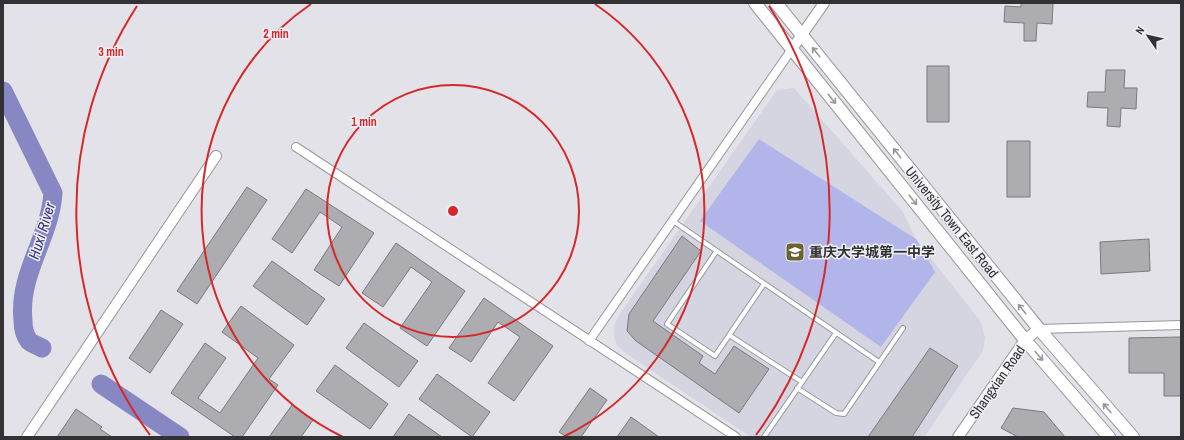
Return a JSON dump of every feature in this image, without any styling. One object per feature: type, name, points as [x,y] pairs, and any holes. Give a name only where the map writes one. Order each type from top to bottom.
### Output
[{"type":"main road","name":"University Town East Road","points":[[755,3],[1025,340],[1109,437]]},
{"type":"main road","name":"University Town East Road","points":[[776,3],[1038,329],[1133,437]]},
{"type":"street","points":[[589,340],[824,3]]},
{"type":"street","points":[[296,147],[736,437]]},
{"type":"street","points":[[27,437],[216,156]]},
{"type":"street","points":[[1038,329],[1181,325]]},
{"type":"street","name":"Shangxian Road","points":[[958,437],[1025,340],[1038,329]]},
{"type":"lane","points":[[672,221],[879,362]]},
{"type":"lane","points":[[716,252],[667,324],[715,356],[764,284]]},
{"type":"lane","points":[[798,388],[836,413],[844,414],[903,328]]},
{"type":"lane","points":[[764,437],[836,333]]},
{"type":"lane","points":[[729,335],[802,382]]},
{"type":"shaded area","name":"重庆大学城第一中学","points":[[794,88],[903,212],[916,239],[981,322],[985,338],[983,351],[924,437],[751,437],[625,353],[617,345],[614,336],[614,326],[619,315],[777,90]]},
{"type":"shaded area","points":[[759,139],[916,239],[935,272],[881,347],[700,221]]},
{"type":"building","points":[[1021,3],[1053,3],[1052,24],[1037,23],[1036,41],[1024,41],[1024,23],[1004,22],[1005,6],[1021,7]]},
{"type":"building","points":[[927,66],[949,66],[949,122],[927,122]]},
{"type":"building","points":[[1106,70],[1125,70],[1124,88],[1137,88],[1136,109],[1121,108],[1120,127],[1107,126],[1108,108],[1087,107],[1088,92],[1105,92]]},
{"type":"building","points":[[1007,141],[1030,141],[1030,197],[1007,197]]},
{"type":"building","points":[[247,187],[267,200],[197,304],[177,291]]},
{"type":"building","points":[[306,189],[374,233],[339,286],[314,270],[342,227],[320,212],[292,253],[272,239]]},
{"type":"building","points":[[682,236],[701,251],[653,321],[703,356],[699,363],[715,374],[734,346],[769,369],[739,413],[636,341],[627,331],[629,314]]},
{"type":"building","points":[[1149,239],[1150,271],[1101,274],[1100,242]]},
{"type":"building","points":[[396,243],[465,291],[427,346],[400,328],[432,282],[411,267],[383,307],[362,293]]},
{"type":"building","points":[[272,261],[325,299],[307,325],[253,286]]},
{"type":"building","points":[[484,298],[553,346],[514,401],[488,383],[520,337],[498,322],[471,362],[449,348]]},
{"type":"building","points":[[241,306],[294,345],[269,379],[278,385],[242,437],[235,437],[171,393],[205,343],[226,358],[198,398],[220,413],[258,358],[222,332]]},
{"type":"building","points":[[161,310],[183,324],[150,373],[129,358]]},
{"type":"building","points":[[364,323],[418,361],[399,387],[346,348]]},
{"type":"building","points":[[1181,337],[1181,396],[1164,396],[1164,373],[1129,373],[1129,338]]},
{"type":"building","points":[[930,348],[958,366],[912,437],[868,437]]},
{"type":"building","points":[[335,365],[388,404],[370,429],[316,391]]},
{"type":"building","points":[[437,374],[490,412],[472,437],[419,399]]},
{"type":"building","points":[[590,388],[607,400],[581,437],[567,437],[559,432]]},
{"type":"building","points":[[292,405],[313,420],[301,437],[269,437]]},
{"type":"building","points":[[1013,408],[1044,412],[1065,437],[1018,437],[1001,428]]},
{"type":"building","points":[[76,409],[102,427],[100,429],[112,437],[57,437]]},
{"type":"building","points":[[409,414],[442,437],[393,437]]},
{"type":"building","points":[[631,417],[659,437],[617,437]]},
{"type":"waterway","name":"Huxi River","points":[[3,91],[53,193],[51,209],[25,287],[23,303],[23,326],[26,337],[30,342],[42,348]]},
{"type":"waterway","name":"Huxi River","points":[[101,384],[180,437]]},
{"type":"place","name":"重庆大学城第一中学","points":[[795,252]]}]
